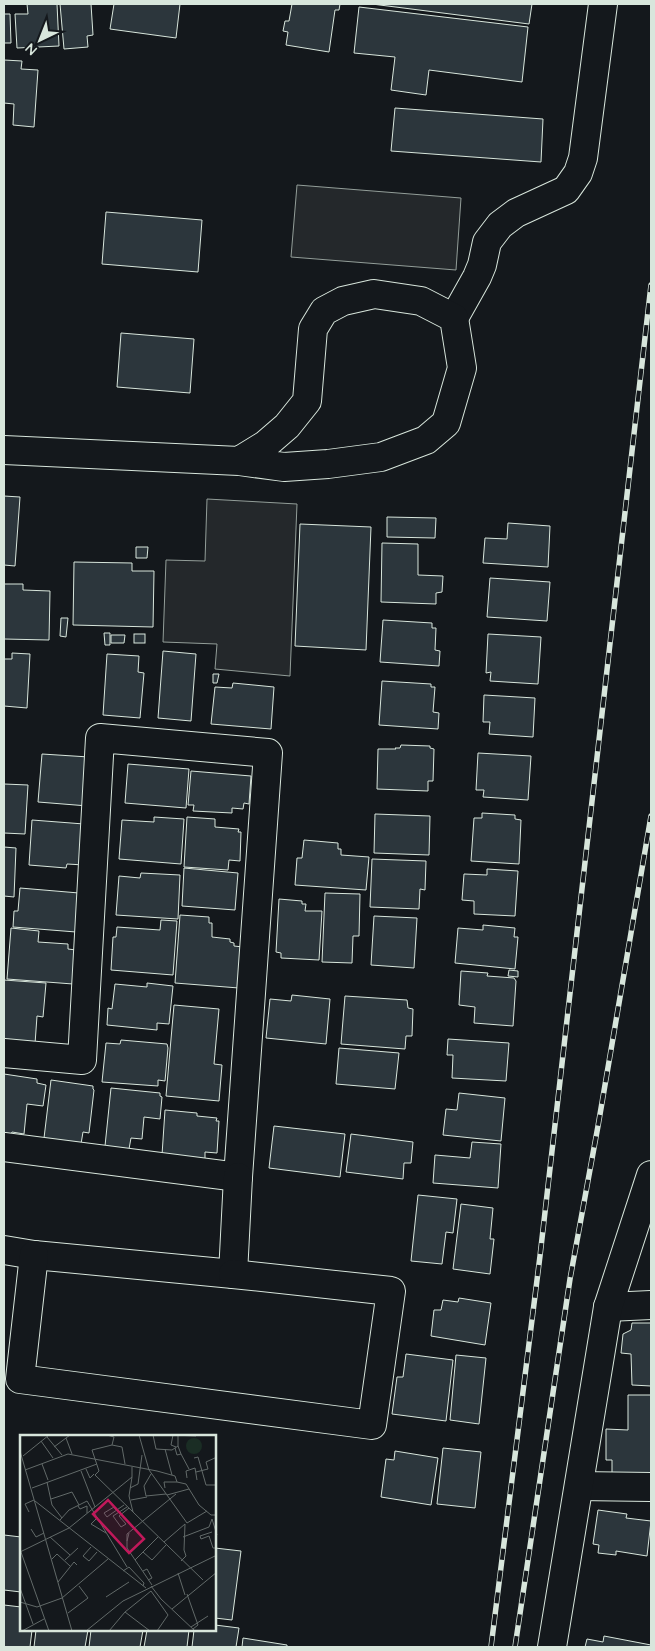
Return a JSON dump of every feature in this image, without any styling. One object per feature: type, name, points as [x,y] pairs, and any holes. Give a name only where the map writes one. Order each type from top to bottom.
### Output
[{"type":"street","points":[[4,450],[239,461],[284,466],[328,464],[381,457],[426,440],[446,423],[462,368],[454,318],[477,277],[482,265],[487,242],[500,225],[516,213],[566,190],[578,173],[582,158],[604,4]]},
{"type":"street","points":[[239,461],[287,426],[307,402],[313,329],[324,311],[343,301],[374,294],[421,301],[454,318]]},
{"type":"street","points":[[4,1053],[82,1060],[100,738],[268,753],[238,1176],[233,1274]]},
{"type":"street","points":[[4,1147],[238,1176]]},
{"type":"street","points":[[552,1647],[608,1307],[651,1175]]},
{"type":"street","points":[[4,1250],[34,1255],[391,1291],[372,1425],[20,1379],[34,1255]]},
{"type":"street","points":[[608,1307],[651,1305]]},
{"type":"street","points":[[579,1486],[651,1487]]},
{"type":"shaded area","points":[[297,185],[461,198],[456,270],[291,257]]},
{"type":"shaded area","points":[[207,499],[297,504],[290,676],[215,669],[217,644],[163,642],[166,560],[205,561]]},
{"type":"building","points":[[27,4],[57,4],[59,46],[17,48],[15,14],[28,14]]},
{"type":"building","points":[[60,4],[91,4],[93,35],[87,36],[88,47],[64,49]]},
{"type":"building","points":[[114,4],[180,4],[176,38],[110,29]]},
{"type":"building","points":[[292,4],[340,4],[339,10],[335,10],[329,52],[286,45],[288,32],[283,31],[285,21],[289,21]]},
{"type":"building","points":[[372,4],[532,4],[529,24]]},
{"type":"building","points":[[359,7],[528,27],[522,82],[429,70],[426,95],[391,90],[395,57],[354,53]]},
{"type":"building","points":[[4,14],[10,14],[11,43],[4,43]]},
{"type":"building","points":[[4,60],[22,61],[21,69],[38,70],[34,127],[13,125],[14,104],[4,103]]},
{"type":"building","points":[[395,108],[543,119],[541,162],[391,151]]},
{"type":"building","points":[[106,212],[202,220],[198,272],[102,264]]},
{"type":"building","points":[[121,333],[194,339],[190,393],[117,387]]},
{"type":"building","points":[[4,496],[20,497],[15,566],[4,565]]},
{"type":"building","points":[[387,517],[436,518],[435,538],[387,537]]},
{"type":"building","points":[[508,523],[550,526],[548,567],[483,563],[485,538],[507,539]]},
{"type":"building","points":[[300,524],[371,527],[366,650],[295,646]]},
{"type":"building","points":[[382,543],[418,544],[418,575],[443,576],[442,592],[436,593],[436,604],[381,602]]},
{"type":"building","points":[[136,547],[148,547],[147,558],[136,558]]},
{"type":"building","points":[[74,562],[132,563],[132,571],[154,571],[153,627],[73,625]]},
{"type":"building","points":[[490,578],[550,582],[547,621],[487,617]]},
{"type":"building","points":[[4,584],[23,584],[23,590],[50,591],[49,640],[4,639]]},
{"type":"building","points":[[61,618],[68,618],[66,637],[60,636]]},
{"type":"building","points":[[383,620],[432,623],[432,628],[436,628],[435,650],[440,651],[439,666],[380,662]]},
{"type":"building","points":[[104,633],[110,633],[110,645],[105,645]]},
{"type":"building","points":[[134,634],[145,634],[145,643],[134,643]]},
{"type":"building","points":[[488,634],[541,637],[538,684],[490,681],[491,672],[486,673]]},
{"type":"building","points":[[111,635],[125,635],[124,643],[111,643]]},
{"type":"building","points":[[163,651],[196,654],[191,721],[158,718]]},
{"type":"building","points":[[12,653],[30,654],[27,708],[4,706],[4,659],[12,659]]},
{"type":"building","points":[[107,654],[139,656],[138,672],[144,673],[140,718],[103,715]]},
{"type":"building","points":[[213,674],[219,674],[217,683],[213,683]]},
{"type":"building","points":[[382,681],[431,684],[431,687],[435,687],[433,712],[439,713],[438,729],[379,725]]},
{"type":"building","points":[[233,683],[274,687],[271,729],[211,724],[215,687],[232,688]]},
{"type":"building","points":[[484,695],[535,698],[533,737],[489,734],[490,722],[483,722]]},
{"type":"building","points":[[401,745],[430,746],[430,748],[434,749],[433,781],[428,781],[428,791],[377,789],[378,749],[396,749],[400,748]]},
{"type":"building","points":[[478,753],[531,756],[528,800],[483,797],[484,790],[476,790]]},
{"type":"building","points":[[42,754],[89,757],[88,806],[38,802]]},
{"type":"building","points":[[128,764],[189,769],[186,808],[125,803]]},
{"type":"building","points":[[191,771],[251,776],[249,804],[244,803],[243,809],[232,808],[232,813],[193,811],[194,805],[188,805]]},
{"type":"building","points":[[4,784],[28,785],[25,834],[4,833]]},
{"type":"building","points":[[482,813],[515,815],[515,819],[521,820],[519,864],[471,861],[474,818],[482,818]]},
{"type":"building","points":[[375,814],[430,816],[429,855],[374,853]]},
{"type":"building","points":[[154,817],[184,819],[181,864],[119,859],[122,820],[154,822]]},
{"type":"building","points":[[187,817],[215,819],[215,827],[239,829],[238,832],[241,832],[240,861],[229,860],[228,870],[184,867]]},
{"type":"building","points":[[32,820],[84,824],[84,865],[67,864],[66,868],[29,865]]},
{"type":"building","points":[[304,840],[338,843],[341,855],[369,857],[366,890],[295,885],[297,858],[302,858]]},
{"type":"building","points":[[4,847],[16,848],[14,897],[4,896]]},
{"type":"building","points":[[372,859],[426,861],[425,890],[420,889],[419,909],[370,907]]},
{"type":"building","points":[[184,868],[238,873],[235,910],[182,906]]},
{"type":"building","points":[[487,869],[518,871],[515,916],[474,914],[474,901],[462,900],[464,874],[487,875]]},
{"type":"building","points":[[141,873],[180,875],[178,919],[116,915],[119,876],[140,878]]},
{"type":"building","points":[[20,888],[79,893],[76,932],[13,927],[14,911],[18,911]]},
{"type":"building","points":[[325,893],[360,894],[359,936],[353,936],[352,963],[322,962]]},
{"type":"building","points":[[279,899],[302,901],[302,904],[306,904],[305,911],[322,911],[319,960],[281,958],[281,953],[276,952]]},
{"type":"building","points":[[180,915],[209,917],[209,923],[212,923],[212,937],[230,939],[234,946],[243,947],[239,988],[175,983]]},
{"type":"building","points":[[374,916],[417,918],[414,968],[371,965]]},
{"type":"building","points":[[161,920],[177,921],[173,975],[111,970],[113,937],[116,937],[117,927],[160,930]]},
{"type":"building","points":[[483,925],[515,928],[514,937],[518,937],[515,969],[455,963],[458,928],[483,930]]},
{"type":"building","points":[[11,928],[39,931],[38,942],[68,944],[68,949],[76,950],[73,984],[7,979]]},
{"type":"building","points":[[509,970],[518,971],[518,977],[508,976]]},
{"type":"building","points":[[461,971],[488,973],[487,976],[514,978],[516,981],[513,1026],[474,1023],[475,1007],[459,1005]]},
{"type":"building","points":[[4,980],[46,983],[43,1017],[37,1016],[35,1044],[4,1042]]},
{"type":"building","points":[[147,983],[173,986],[169,1024],[157,1023],[157,1030],[107,1025],[108,1008],[112,1009],[115,984],[147,987]]},
{"type":"building","points":[[292,995],[330,999],[326,1044],[266,1038],[270,999],[291,1001]]},
{"type":"building","points":[[345,996],[407,1000],[408,1008],[413,1009],[412,1036],[406,1036],[405,1049],[341,1044]]},
{"type":"building","points":[[174,1005],[219,1009],[214,1064],[222,1065],[219,1101],[166,1096]]},
{"type":"building","points":[[448,1039],[509,1043],[506,1081],[452,1078],[453,1055],[447,1055]]},
{"type":"building","points":[[121,1040],[167,1044],[165,1081],[158,1080],[158,1086],[102,1082],[106,1043],[120,1044]]},
{"type":"building","points":[[339,1048],[399,1053],[395,1089],[336,1084]]},
{"type":"building","points":[[4,1074],[37,1079],[37,1083],[46,1085],[43,1106],[27,1104],[24,1134],[4,1133]]},
{"type":"building","points":[[51,1080],[93,1086],[89,1133],[83,1132],[81,1144],[44,1138]]},
{"type":"building","points":[[111,1088],[160,1093],[162,1097],[160,1119],[144,1117],[142,1139],[131,1138],[129,1149],[105,1146]]},
{"type":"building","points":[[459,1093],[505,1098],[501,1141],[443,1135],[446,1109],[457,1110]]},
{"type":"building","points":[[165,1110],[197,1113],[197,1116],[217,1118],[216,1121],[219,1121],[217,1153],[205,1152],[205,1159],[162,1155]]},
{"type":"building","points":[[274,1126],[345,1134],[340,1177],[269,1168]]},
{"type":"building","points":[[351,1134],[413,1142],[411,1163],[404,1163],[403,1179],[346,1172]]},
{"type":"building","points":[[472,1142],[501,1144],[498,1188],[433,1183],[435,1155],[470,1158]]},
{"type":"building","points":[[418,1195],[457,1199],[453,1233],[446,1232],[442,1264],[411,1261]]},
{"type":"building","points":[[461,1204],[493,1208],[490,1239],[494,1239],[490,1274],[453,1269]]},
{"type":"building","points":[[459,1298],[491,1303],[485,1345],[431,1336],[434,1310],[441,1310],[443,1300],[458,1302]]},
{"type":"building","points":[[632,1323],[651,1323],[651,1386],[632,1385],[631,1354],[621,1353],[623,1334],[631,1330]]},
{"type":"building","points":[[406,1354],[453,1360],[446,1421],[392,1414],[397,1377],[403,1377]]},
{"type":"building","points":[[456,1355],[486,1358],[479,1424],[450,1420]]},
{"type":"building","points":[[628,1395],[651,1395],[651,1476],[612,1476],[612,1460],[606,1460],[606,1429],[628,1430]]},
{"type":"building","points":[[443,1448],[481,1452],[475,1508],[437,1504]]},
{"type":"building","points":[[395,1451],[438,1458],[431,1505],[381,1497],[386,1459],[394,1460]]},
{"type":"building","points":[[598,1510],[627,1514],[626,1518],[651,1521],[647,1556],[616,1551],[616,1555],[598,1553],[599,1545],[593,1544]]},
{"type":"building","points":[[4,1535],[20,1537],[20,1592],[4,1590]]},
{"type":"building","points":[[216,1548],[241,1551],[232,1620],[216,1618]]},
{"type":"building","points":[[4,1605],[20,1607],[20,1631],[32,1631],[30,1647],[4,1647]]},
{"type":"building","points":[[216,1625],[239,1628],[236,1647],[192,1647],[194,1631],[216,1631]]},
{"type":"building","points":[[36,1631],[88,1631],[85,1647],[34,1647]]},
{"type":"building","points":[[91,1631],[143,1631],[140,1647],[89,1647]]},
{"type":"building","points":[[147,1631],[189,1631],[187,1647],[144,1647]]},
{"type":"building","points":[[604,1636],[651,1645],[651,1647],[585,1647],[587,1639],[603,1642]]},
{"type":"building","points":[[243,1638],[287,1645],[287,1647],[242,1647]]},
{"type":"railway","points":[[491,1647],[540,1256],[651,285]]},
{"type":"railway","points":[[515,1647],[570,1279],[651,816]]}]
